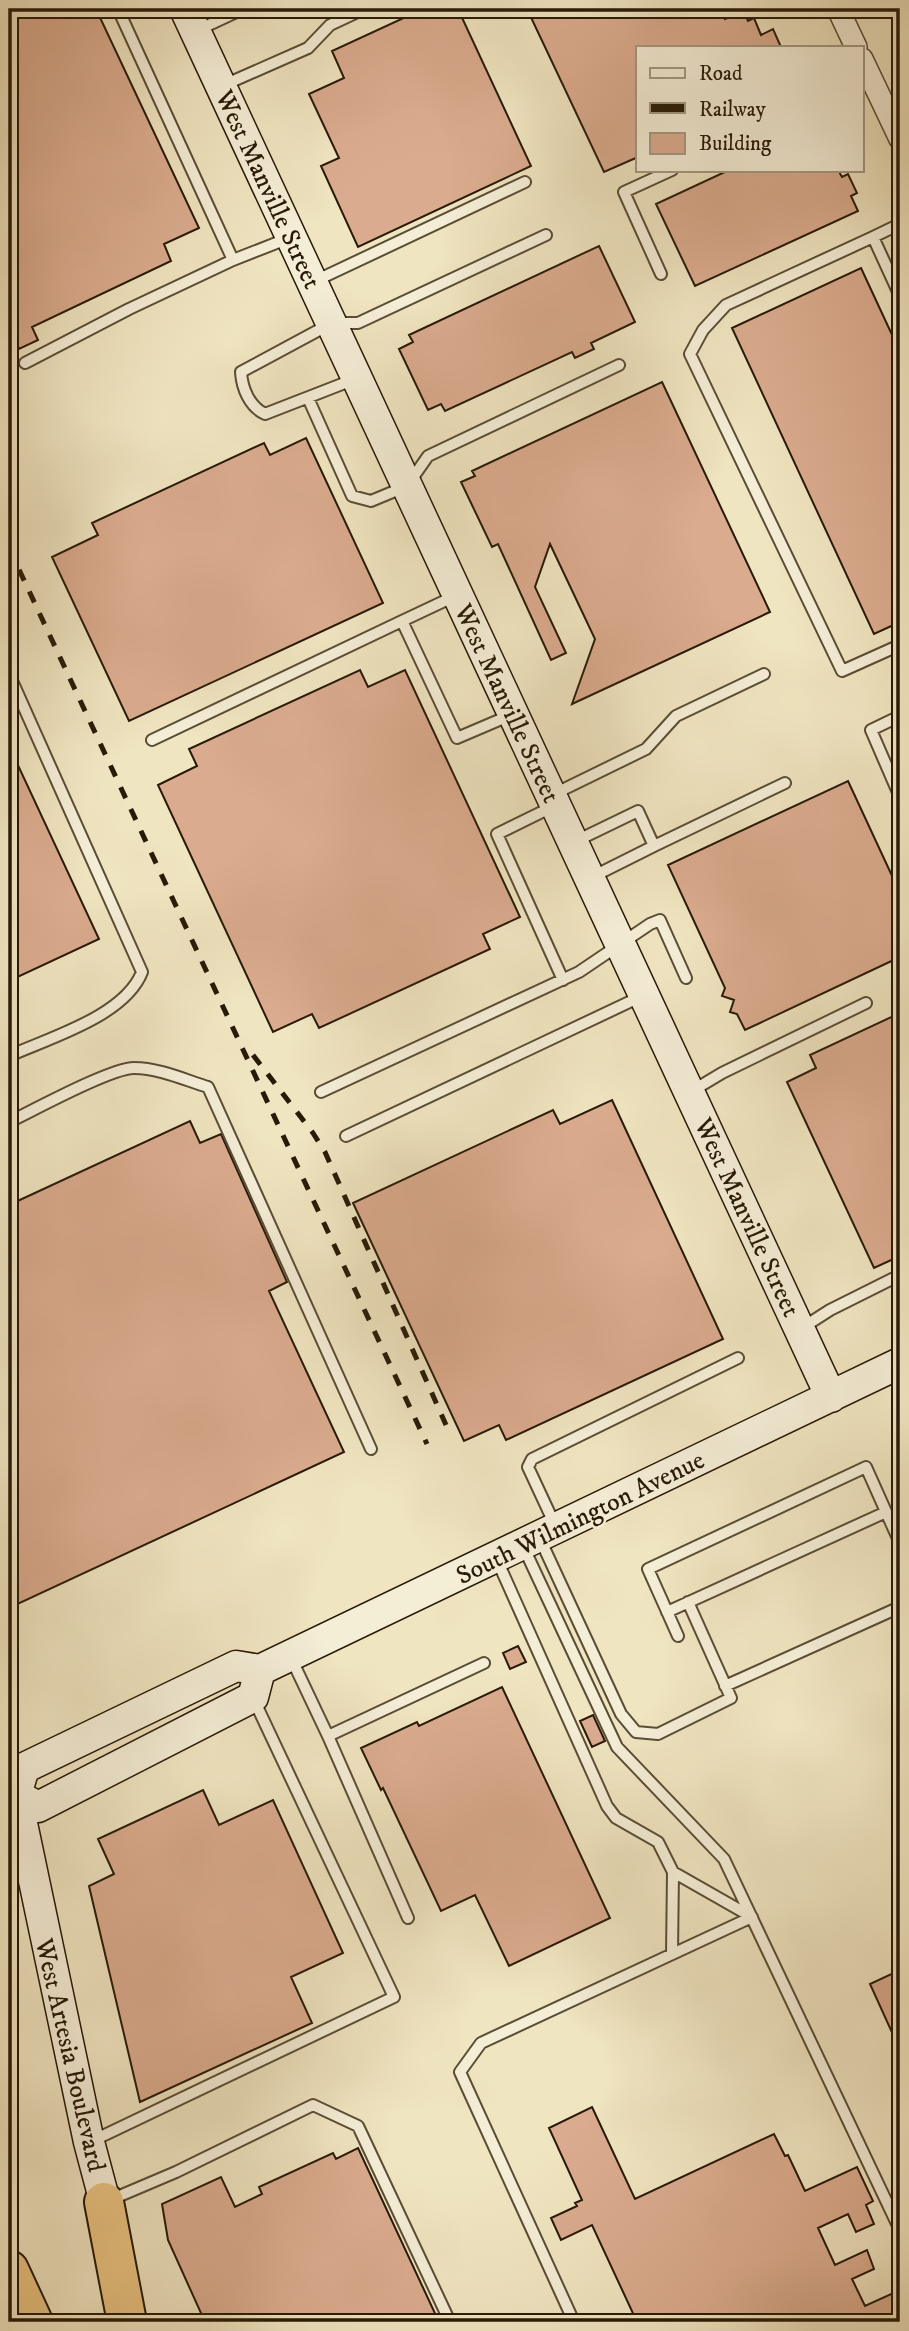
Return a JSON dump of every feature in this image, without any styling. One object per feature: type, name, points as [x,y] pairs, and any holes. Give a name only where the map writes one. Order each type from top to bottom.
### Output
[{"type":"highway","points":[[104,2202],[127,2322]]},
{"type":"highway","points":[[9,2270],[33,2322]]},
{"type":"main road","name":"West Manville Street","points":[[190,20],[831,1397]]},
{"type":"main road","name":"South Wilmington Avenue","points":[[256,1684],[236,1666],[24,1768],[11,1793],[38,1807],[256,1684],[290,1656],[897,1368]]},
{"type":"main road","name":"West Artesia Boulevard","points":[[11,1793],[104,2202],[145,2322]]},
{"type":"street","points":[[838,9],[856,46]]},
{"type":"street","points":[[864,71],[900,139]]},
{"type":"lane","points":[[118,9],[233,260]]},
{"type":"lane","points":[[190,20],[243,9]]},
{"type":"lane","points":[[221,86],[308,48],[330,25],[364,9]]},
{"type":"lane","points":[[661,274],[624,192],[668,172]]},
{"type":"lane","points":[[313,282],[525,182]]},
{"type":"lane","points":[[900,224],[726,304],[703,330],[690,354],[842,671],[900,645]]},
{"type":"lane","points":[[357,378],[267,414],[260,413],[247,398],[240,372],[332,323],[358,323],[546,235]]},
{"type":"lane","points":[[25,363],[129,309],[233,260],[292,237]]},
{"type":"lane","points":[[873,237],[900,296]]},
{"type":"lane","points":[[308,398],[352,496],[371,501],[407,486],[428,456],[619,365]]},
{"type":"lane","points":[[152,740],[458,595]]},
{"type":"lane","points":[[402,621],[457,738],[513,714]]},
{"type":"lane","points":[[9,674],[142,972],[137,984],[100,1016],[9,1056]]},
{"type":"lane","points":[[563,980],[497,834],[646,749],[676,716],[764,674]]},
{"type":"lane","points":[[900,716],[871,730],[900,797]]},
{"type":"lane","points":[[589,878],[785,783]]},
{"type":"lane","points":[[573,843],[638,811],[654,846]]},
{"type":"lane","points":[[321,1092],[563,980],[660,920],[686,978]]},
{"type":"lane","points":[[346,1136],[644,995]]},
{"type":"lane","points":[[690,1093],[722,1073],[866,1003]]},
{"type":"lane","points":[[9,1122],[105,1076],[132,1067],[208,1087],[371,1449]]},
{"type":"lane","points":[[800,1329],[830,1310],[900,1275]]},
{"type":"lane","points":[[738,1358],[532,1459],[528,1467],[539,1536],[617,1747],[724,1859],[900,2230]]},
{"type":"lane","points":[[678,1636],[648,1569],[866,1466],[900,1543]]},
{"type":"lane","points":[[667,1612],[886,1512]]},
{"type":"lane","points":[[539,1536],[621,1714],[636,1732],[658,1734],[731,1698],[688,1602]]},
{"type":"lane","points":[[496,1558],[607,1806],[616,1818],[658,1842],[673,1872],[672,1954]]},
{"type":"lane","points":[[725,1686],[900,1607]]},
{"type":"lane","points":[[290,1656],[328,1735],[408,1918]]},
{"type":"lane","points":[[328,1735],[484,1662]]},
{"type":"lane","points":[[89,2142],[394,1997],[256,1684]]},
{"type":"lane","points":[[673,1872],[752,1917]]},
{"type":"lane","points":[[574,2322],[460,2072],[481,2043],[752,1917]]},
{"type":"lane","points":[[104,2202],[176,2172],[313,2105],[358,2126],[450,2322]]},
{"type":"building","points":[[9,9],[96,9],[199,228],[164,244],[171,261],[32,327],[38,340],[19,349],[13,336],[9,339]]},
{"type":"building","points":[[423,9],[458,9],[531,166],[358,247],[321,166],[339,158],[309,94],[344,78],[332,51]]},
{"type":"building","points":[[527,9],[721,9],[725,19],[743,10],[748,21],[754,18],[761,35],[773,29],[781,46],[636,46],[636,158],[604,172]]},
{"type":"building","points":[[725,172],[839,172],[842,177],[848,174],[857,193],[851,196],[858,211],[695,286],[656,204]]},
{"type":"building","points":[[599,246],[635,322],[591,343],[594,349],[575,358],[572,352],[445,411],[441,404],[428,410],[399,349],[413,342],[409,335]]},
{"type":"building","points":[[861,268],[900,352],[900,622],[874,634],[732,328]]},
{"type":"building","points":[[662,382],[770,612],[572,704],[595,639],[550,544],[535,587],[566,653],[551,660],[498,544],[492,547],[461,482],[475,476],[472,471]]},
{"type":"building","points":[[306,438],[383,603],[129,721],[52,557],[98,535],[92,523],[264,443],[270,455]]},
{"type":"building","points":[[360,670],[368,687],[405,670],[520,917],[483,934],[490,949],[319,1028],[312,1014],[273,1032],[158,785],[197,766],[189,749]]},
{"type":"building","points":[[9,746],[99,939],[9,981]]},
{"type":"building","points":[[848,781],[900,893],[900,957],[745,1030],[737,1014],[730,1012],[734,1000],[722,996],[725,988],[668,865]]},
{"type":"building","points":[[900,1013],[900,1256],[874,1268],[787,1082],[816,1068],[810,1055]]},
{"type":"building","points":[[612,1100],[723,1339],[506,1440],[499,1425],[464,1441],[353,1203],[553,1110],[560,1124]]},
{"type":"building","points":[[190,1121],[200,1143],[221,1134],[287,1282],[269,1291],[344,1452],[9,1608],[9,1205]]},
{"type":"building","points":[[518,1646],[526,1662],[510,1669],[503,1653]]},
{"type":"building","points":[[502,1687],[610,1918],[509,1966],[475,1895],[441,1911],[383,1788],[381,1790],[361,1748],[417,1722],[419,1726]]},
{"type":"building","points":[[593,1715],[605,1741],[592,1747],[580,1721]]},
{"type":"building","points":[[203,1790],[219,1825],[273,1800],[343,1953],[291,1977],[312,2023],[140,2102],[89,1886],[114,1874],[98,1839]]},
{"type":"building","points":[[900,1970],[900,2050],[870,1984]]},
{"type":"building","points":[[592,2107],[635,2199],[774,2134],[785,2156],[788,2155],[805,2191],[857,2167],[873,2201],[866,2205],[874,2224],[856,2232],[848,2214],[818,2228],[835,2265],[867,2250],[874,2269],[852,2279],[865,2306],[900,2290],[900,2322],[637,2322],[592,2225],[561,2240],[551,2218],[577,2206],[575,2203],[582,2200],[549,2128]]},
{"type":"building","points":[[358,2148],[439,2322],[205,2322],[168,2240],[162,2204],[221,2177],[235,2207],[262,2194],[259,2187],[333,2153],[336,2159]]},
{"type":"railway","points":[[9,548],[427,1444]]},
{"type":"railway","points":[[253,1055],[325,1152],[446,1425]]}]
